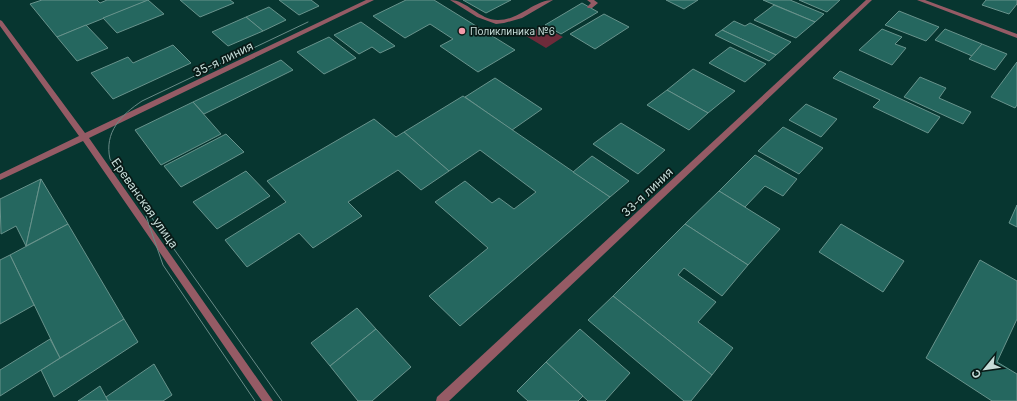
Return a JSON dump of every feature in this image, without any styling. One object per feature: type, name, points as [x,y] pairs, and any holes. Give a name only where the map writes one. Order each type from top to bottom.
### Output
[{"type":"street","name":"35-я линия","points":[[0,177],[371,0]]},
{"type":"street","points":[[453,0],[486,20],[507,22],[514,20],[550,0]]},
{"type":"street","points":[[590,0],[595,3],[590,7]]},
{"type":"street","name":"33-я линия","points":[[441,401],[869,0]]},
{"type":"street","points":[[920,0],[1017,36]]},
{"type":"street","name":"Ереванская улица","points":[[0,22],[84,138],[268,401]]},
{"type":"shaded area","points":[[542,26],[563,37],[546,48],[526,36]]},
{"type":"building","points":[[42,0],[97,0],[100,3],[107,0],[149,0],[57,37],[30,4]]},
{"type":"building","points":[[148,0],[164,14],[117,33],[103,18]]},
{"type":"building","points":[[180,0],[230,0],[234,3],[200,17]]},
{"type":"building","points":[[279,0],[311,0],[319,6],[299,15]]},
{"type":"building","name":"Поликлиника №6","points":[[406,0],[434,0],[515,50],[478,72],[440,46],[453,39],[430,24],[405,38],[373,16]]},
{"type":"building","points":[[463,0],[511,0],[486,13]]},
{"type":"building","points":[[666,0],[698,0],[684,9]]},
{"type":"building","points":[[763,0],[790,0],[824,14],[815,22]]},
{"type":"building","points":[[799,0],[840,0],[827,12]]},
{"type":"building","points":[[986,0],[1017,0],[1017,4],[1009,14],[982,5]]},
{"type":"building","points":[[582,3],[598,12],[561,34],[545,25]]},
{"type":"building","points":[[774,5],[815,22],[796,38],[754,20]]},
{"type":"building","points":[[269,7],[286,20],[263,31],[246,17]]},
{"type":"building","points":[[899,11],[939,27],[926,41],[885,25]]},
{"type":"building","points":[[604,14],[629,27],[595,49],[570,34]]},
{"type":"building","points":[[246,17],[263,31],[228,46],[212,32]]},
{"type":"building","points":[[734,21],[745,26],[750,23],[791,42],[776,55],[722,30]]},
{"type":"building","points":[[361,22],[395,46],[380,53],[372,47],[359,54],[334,35]]},
{"type":"building","points":[[86,25],[108,48],[77,61],[57,37]]},
{"type":"building","points":[[882,29],[902,37],[895,44],[906,48],[892,65],[859,50]]},
{"type":"building","points":[[945,29],[982,44],[972,56],[935,40]]},
{"type":"building","points":[[722,30],[776,55],[769,61],[715,35]]},
{"type":"building","points":[[329,37],[356,58],[324,74],[297,52]]},
{"type":"building","points":[[982,44],[1007,54],[995,70],[969,59]]},
{"type":"building","points":[[173,45],[191,63],[113,99],[91,73],[128,57],[133,63]]},
{"type":"building","points":[[730,47],[766,64],[745,82],[709,63]]},
{"type":"building","points":[[281,60],[293,70],[204,114],[193,102]]},
{"type":"building","points":[[1017,62],[1017,105],[1015,108],[991,97]]},
{"type":"building","points":[[693,69],[735,91],[708,113],[667,90]]},
{"type":"building","points":[[840,71],[940,117],[928,133],[873,107],[880,100],[833,78]]},
{"type":"building","points":[[920,77],[946,88],[939,98],[971,112],[963,124],[904,97]]},
{"type":"building","points":[[495,78],[542,109],[512,130],[465,97]]},
{"type":"building","points":[[667,90],[708,113],[689,130],[647,105]]},
{"type":"building","points":[[463,96],[610,197],[460,326],[429,296],[488,248],[435,202],[465,181],[492,203],[499,198],[514,209],[536,192],[480,150],[449,171],[404,132]]},
{"type":"building","points":[[193,102],[221,134],[161,165],[135,130]]},
{"type":"building","points":[[806,104],[837,119],[821,137],[789,120]]},
{"type":"building","points":[[374,119],[396,137],[404,132],[449,171],[421,190],[398,170],[348,202],[362,216],[313,248],[299,233],[247,267],[225,240],[286,202],[267,181]]},
{"type":"building","points":[[621,123],[665,150],[638,174],[593,144]]},
{"type":"building","points":[[783,127],[823,148],[799,174],[758,151]]},
{"type":"building","points":[[226,134],[244,152],[181,187],[164,166]]},
{"type":"building","points":[[755,155],[797,179],[783,196],[765,186],[745,207],[719,191]]},
{"type":"building","points":[[592,156],[629,181],[610,197],[573,172]]},
{"type":"building","points":[[246,171],[270,196],[217,229],[193,202]]},
{"type":"building","points":[[41,179],[26,246],[16,226],[1,234],[0,199]]},
{"type":"building","points":[[41,179],[68,224],[26,246]]},
{"type":"building","points":[[719,191],[780,229],[748,265],[685,224]]},
{"type":"building","points":[[1017,205],[1017,227],[1009,223]]},
{"type":"building","points":[[68,224],[124,319],[60,358],[10,255]]},
{"type":"building","points":[[685,224],[748,265],[722,296],[684,268],[678,275],[716,302],[698,322],[733,348],[712,375],[613,296]]},
{"type":"building","points":[[841,224],[904,261],[883,292],[819,252]]},
{"type":"building","points":[[10,255],[34,305],[0,324],[0,260]]},
{"type":"building","points":[[980,260],[1017,281],[1017,319],[997,362],[1017,374],[1017,401],[992,401],[926,358]]},
{"type":"building","points":[[613,296],[712,375],[691,401],[684,401],[588,320]]},
{"type":"building","points":[[357,308],[376,329],[330,366],[311,343]]},
{"type":"building","points":[[124,319],[138,342],[54,397],[41,370]]},
{"type":"building","points":[[376,329],[411,367],[372,401],[358,401],[330,366]]},
{"type":"building","points":[[580,329],[630,373],[605,401],[588,401],[546,362]]},
{"type":"building","points":[[50,339],[60,358],[0,396],[0,370]]},
{"type":"building","points":[[546,362],[583,396],[578,401],[528,401],[517,391]]},
{"type":"building","points":[[154,364],[172,395],[163,401],[108,401],[106,397]]},
{"type":"building","points":[[100,386],[108,401],[78,401]]},
{"type":"tram line","points":[[282,401],[110,159],[109,149],[112,132],[116,125],[134,106],[308,22]]},
{"type":"tram line","points":[[146,216],[163,265],[255,401]]},
{"type":"place","name":"Поликлиника №6","points":[[462,31]]}]
